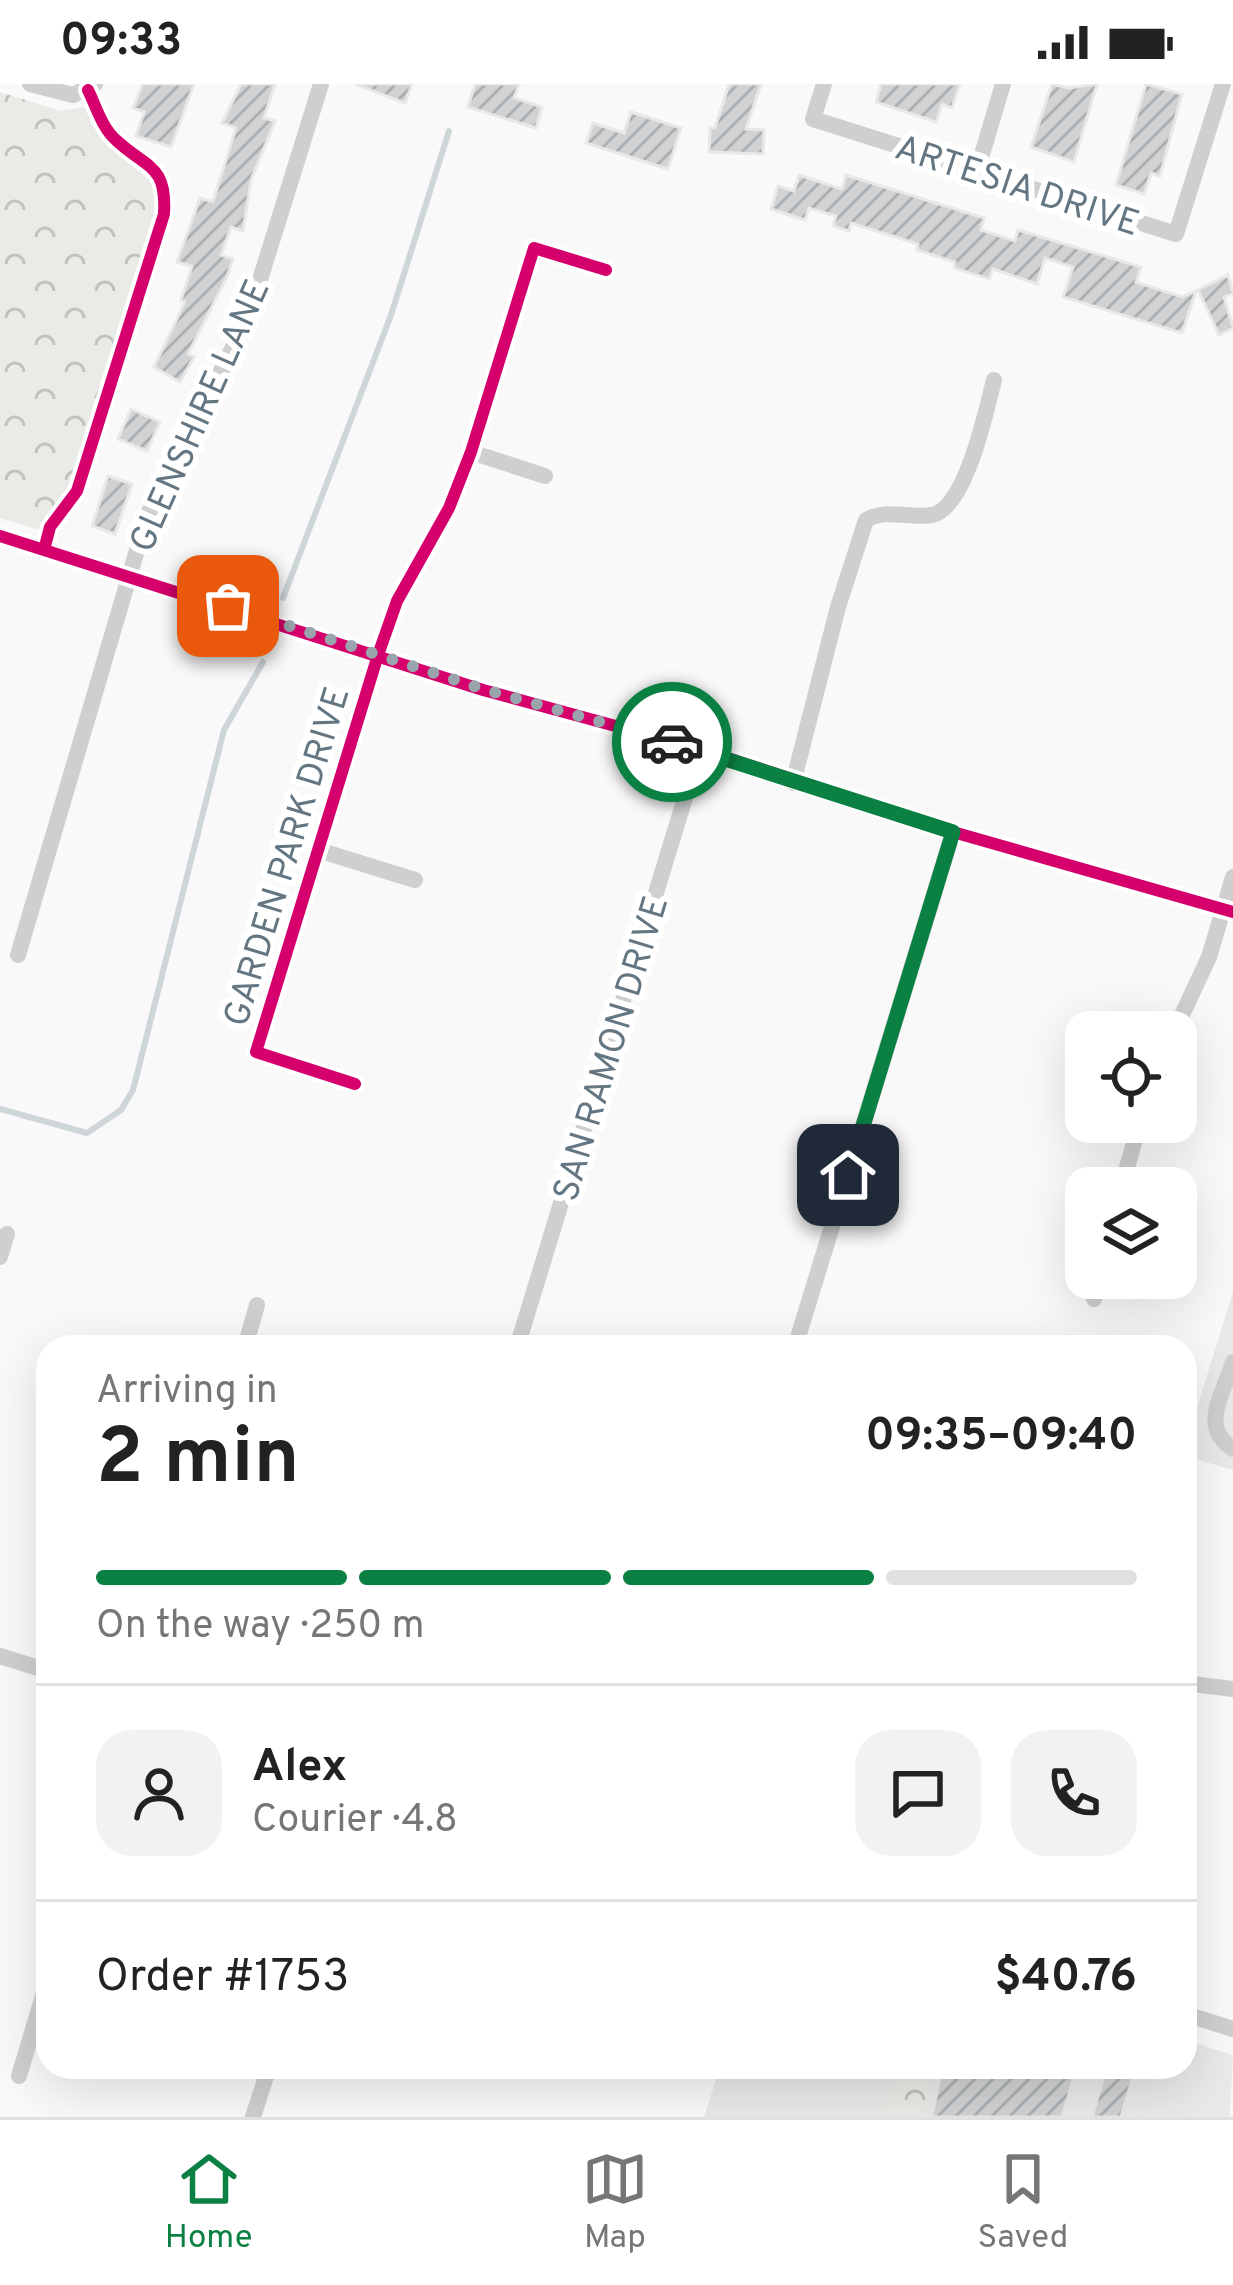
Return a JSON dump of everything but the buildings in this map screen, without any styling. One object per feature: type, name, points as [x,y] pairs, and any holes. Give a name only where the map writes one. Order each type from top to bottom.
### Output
[{"type":"street","points":[[30,84],[73,94],[94,84]]},
{"type":"street","name":"GLENSHIRE LANE","points":[[18,955],[128,576],[161,481],[216,388],[248,318],[321,84]]},
{"type":"street","name":"ARTESIA DRIVE","points":[[824,84],[813,119],[1177,234],[1223,84]]},
{"type":"street","points":[[976,171],[1003,84]]},
{"type":"street","name":"GARDEN PARK DRIVE","points":[[356,1084],[256,1052],[318,850],[397,602],[449,508],[471,452],[534,248],[606,270]]},
{"type":"street","points":[[794,783],[838,607],[866,520],[876,514],[935,515],[944,509],[967,472],[994,380]]},
{"type":"street","points":[[471,452],[544,476]]},
{"type":"street","points":[[0,536],[378,655],[700,749],[953,832],[1229,910]]},
{"type":"street","name":"SAN RAMON DRIVE","points":[[521,1335],[700,749]]},
{"type":"street","points":[[799,1335],[953,832]]},
{"type":"street","points":[[318,850],[415,880]]},
{"type":"street","points":[[1183,1011],[1229,910],[1233,877]]},
{"type":"street","points":[[0,1257],[7,1234]]},
{"type":"street","points":[[248,1335],[256,1305]]},
{"type":"street","points":[[1233,1362],[1213,1426],[1216,1438],[1233,1449]]},
{"type":"street","points":[[0,1656],[36,1667]]},
{"type":"street","points":[[1197,1684],[1233,1689]]},
{"type":"street","points":[[1197,2018],[1233,2029]]},
{"type":"street","points":[[19,2076],[36,2019]]},
{"type":"street","points":[[253,2117],[265,2079]]},
{"type":"shaded area","points":[[1233,1292],[1233,1470],[1197,1460],[1197,1408]]},
{"type":"shaded area","points":[[1197,2044],[1233,2055],[1230,2117],[704,2117],[716,2079],[1197,2079]]},
{"type":"green space","points":[[0,92],[60,111],[91,106],[105,140],[141,165],[160,194],[135,294],[73,489],[43,531],[0,518]]},
{"type":"green space","points":[[891,2079],[935,2079],[924,2117],[881,2113]]},
{"type":"waterway","points":[[283,598],[391,315],[449,131]]},
{"type":"waterway","points":[[0,1109],[87,1133],[121,1110],[133,1090],[224,730],[263,662]]},
{"type":"cycle path","points":[[44,550],[50,527],[77,491],[164,214],[158,176],[111,135],[88,90]]},
{"type":"cycle path","points":[[355,1084],[256,1052],[378,655],[397,601],[449,508],[471,452],[534,248],[606,270]]},
{"type":"cycle path","points":[[0,536],[483,690],[700,749],[953,832],[1233,912]]},
{"type":"way so far","points":[[228,606],[483,689],[672,742]]},
{"type":"route","points":[[672,742],[953,832],[848,1175]]}]
